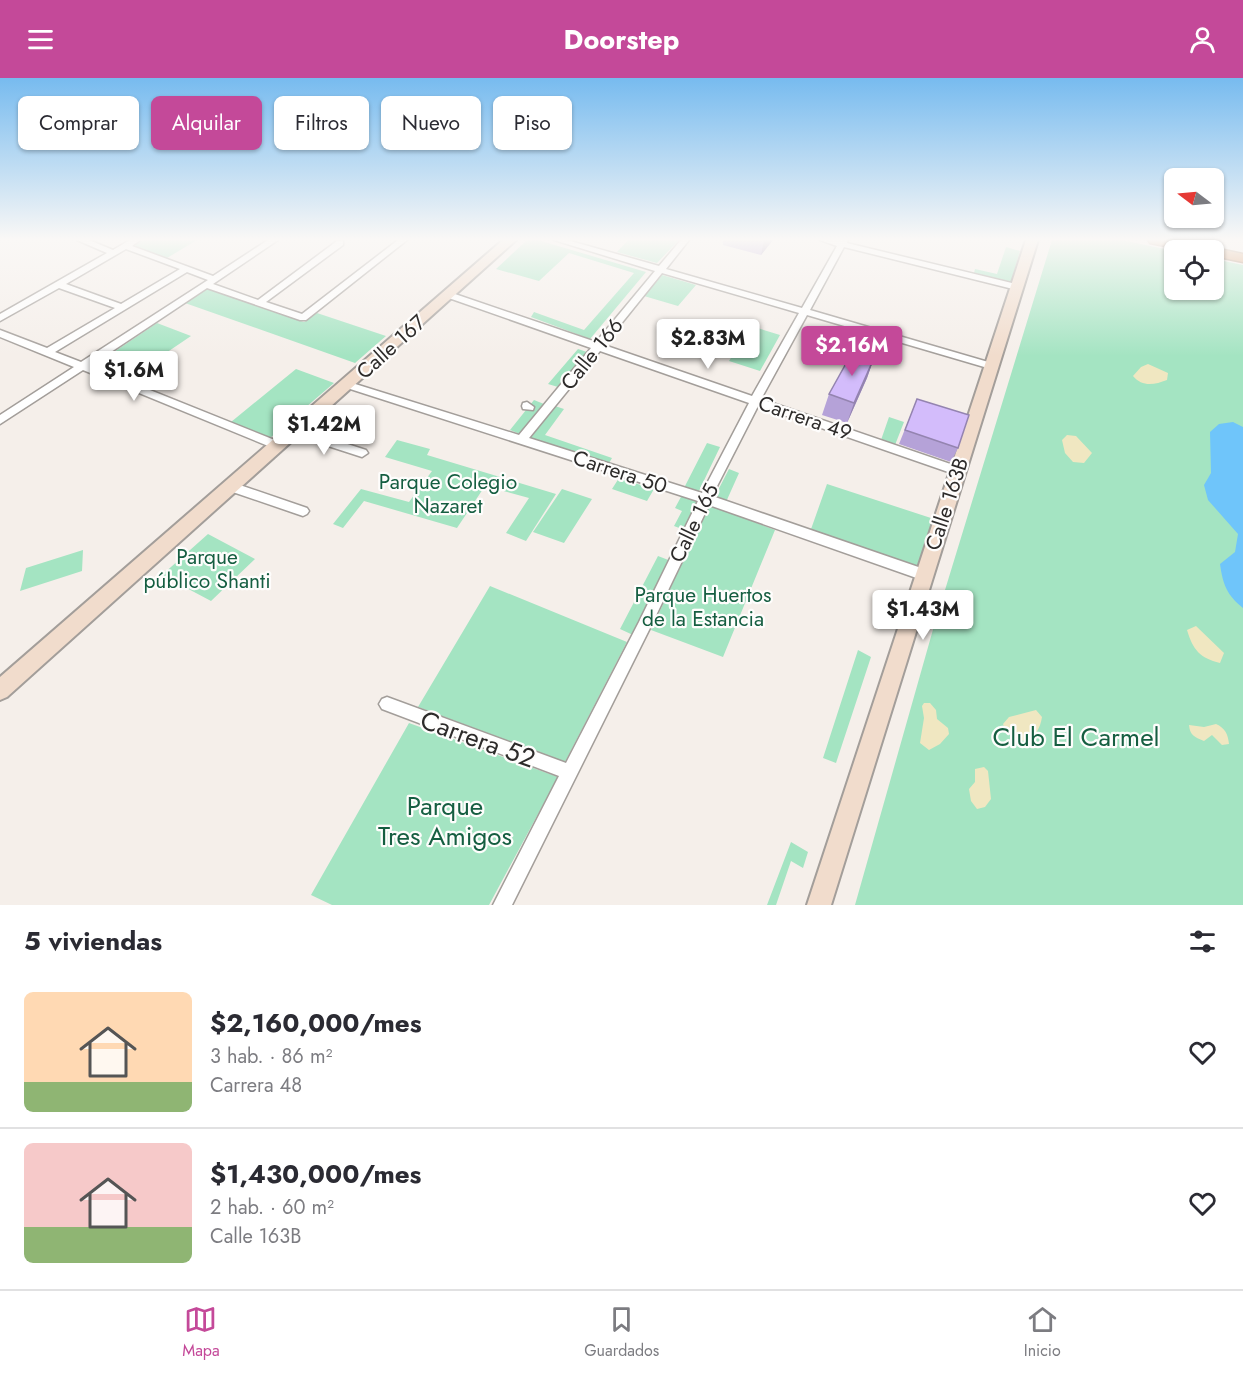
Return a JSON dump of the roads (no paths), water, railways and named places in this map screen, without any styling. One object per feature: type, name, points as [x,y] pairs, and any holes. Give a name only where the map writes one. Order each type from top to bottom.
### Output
[{"type":"street","points":[[0,318],[68,279]]},
{"type":"street","points":[[48,352],[170,279]]},
{"type":"street","points":[[204,279],[259,303],[303,318],[354,279]]},
{"type":"street","points":[[0,420],[215,279]]},
{"type":"street","points":[[259,303],[292,279]]},
{"type":"street","name":"Calle 167","points":[[0,690],[467,279]]},
{"type":"street","name":"Calle 166","points":[[521,440],[535,409],[598,346],[654,279]]},
{"type":"street","points":[[691,279],[991,366]]},
{"type":"street","name":"Calle 165","points":[[502,905],[754,401],[822,279]]},
{"type":"street","points":[[984,279],[1017,287]]},
{"type":"street","name":"Calle 163B","points":[[819,905],[1020,279]]},
{"type":"street","points":[[58,284],[121,307]]},
{"type":"street","name":"Carrera 49","points":[[449,295],[958,471]]},
{"type":"street","points":[[0,333],[278,446]]},
{"type":"street","name":"Carrera 50","points":[[348,385],[706,499],[925,575]]},
{"type":"street","points":[[295,431],[362,453]]},
{"type":"street","points":[[231,487],[303,511]]},
{"type":"street","name":"Carrera 52","points":[[387,704],[569,772]]},
{"type":"water","points":[[1233,422],[1243,427],[1243,608],[1233,599],[1227,589],[1220,564],[1235,552],[1238,534],[1208,500],[1204,485],[1211,473],[1210,432],[1219,424]]},
{"type":"park label","name":"Parque Colegio Nazaret","points":[[448,494]]},
{"type":"park label","name":"Parque público Shanti","points":[[207,569]]},
{"type":"park label","name":"Parque Huertos de la Estancia","points":[[703,607]]},
{"type":"park label","name":"Club El Carmel","points":[[1076,737]]},
{"type":"park label","name":"Parque Tres Amigos","points":[[445,821]]}]
